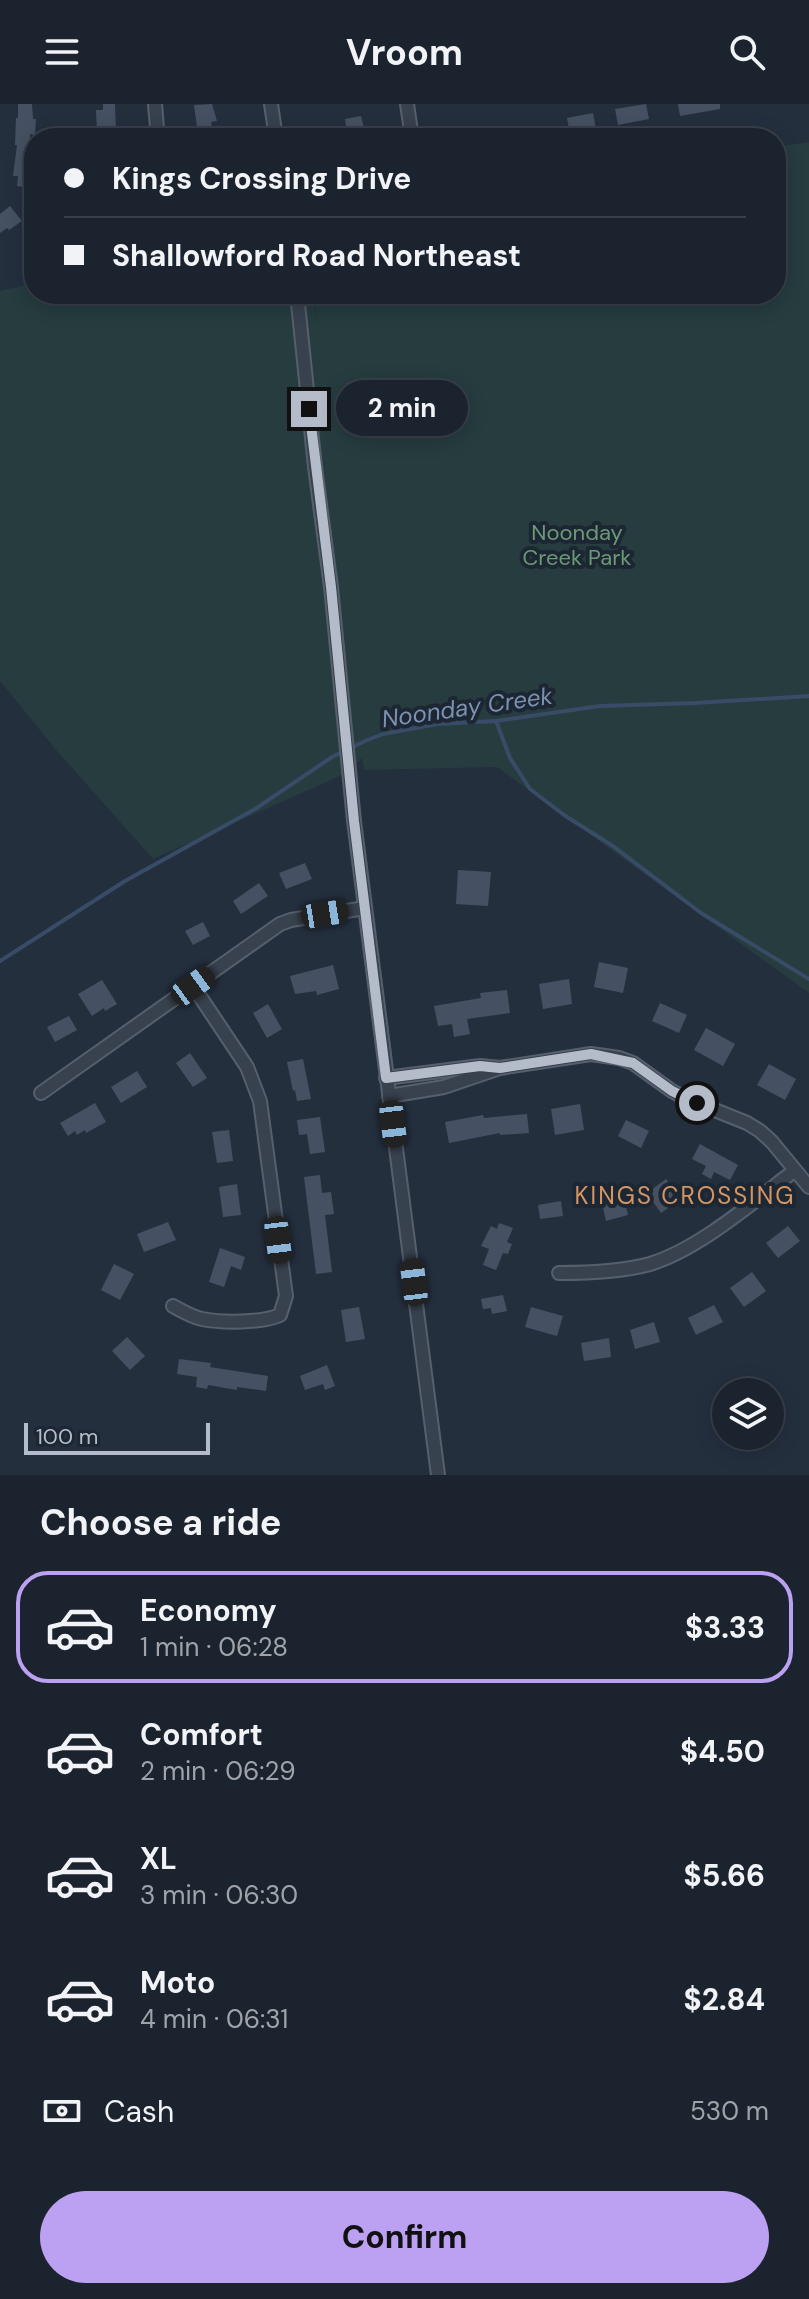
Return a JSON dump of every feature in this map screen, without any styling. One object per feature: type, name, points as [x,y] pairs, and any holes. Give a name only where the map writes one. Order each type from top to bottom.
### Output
[{"type":"street","points":[[155,104],[156,128]]},
{"type":"street","points":[[271,104],[275,128]]},
{"type":"street","points":[[407,104],[411,128]]},
{"type":"street","points":[[298,304],[365,908],[438,1475]]},
{"type":"street","points":[[41,1093],[280,924],[365,908]]},
{"type":"street","points":[[173,1306],[203,1319],[270,1320],[280,1315],[286,1296],[260,1101],[247,1067],[193,986]]},
{"type":"street","points":[[389,1096],[444,1087],[500,1068],[591,1054],[633,1063],[672,1091],[760,1131],[809,1187]]},
{"type":"street","points":[[386,1078],[480,1066],[500,1068]]},
{"type":"street","points":[[559,1273],[629,1268],[670,1256],[705,1236],[794,1171]]},
{"type":"street","points":[[280,1315],[291,1323]]},
{"type":"green space","name":"Noonday Creek Park","points":[[809,142],[809,993],[497,767],[364,770],[362,758],[349,772],[153,859],[57,751],[0,681],[0,291],[24,285],[24,304],[314,304],[319,331],[315,304],[786,304],[786,145]]},
{"type":"building","points":[[18,104],[32,104],[35,128],[24,128],[24,187],[17,186],[18,176],[13,176]]},
{"type":"building","points":[[103,104],[115,104],[116,128],[97,128],[96,110],[103,110]]},
{"type":"building","points":[[212,104],[217,121],[211,122],[212,128],[197,128],[194,105]]},
{"type":"building","points":[[646,104],[649,119],[618,125],[615,109]]},
{"type":"building","points":[[678,104],[720,104],[720,109],[680,116]]},
{"type":"building","points":[[593,113],[596,128],[569,128],[567,118]]},
{"type":"building","points":[[361,116],[364,128],[346,128],[345,119]]},
{"type":"building","points":[[10,206],[22,221],[0,233],[0,214]]},
{"type":"building","points":[[305,863],[312,879],[286,889],[279,873]]},
{"type":"building","points":[[458,870],[491,872],[488,906],[456,904]]},
{"type":"building","points":[[259,883],[268,896],[241,914],[233,901]]},
{"type":"building","points":[[203,922],[210,936],[193,945],[185,931]]},
{"type":"building","points":[[599,962],[628,968],[623,993],[594,987]]},
{"type":"building","points":[[333,965],[339,989],[317,995],[316,991],[295,994],[290,976]]},
{"type":"building","points":[[569,979],[572,1004],[543,1009],[539,984]]},
{"type":"building","points":[[102,980],[117,1004],[92,1016],[78,994]]},
{"type":"building","points":[[507,990],[510,1013],[467,1019],[470,1034],[454,1037],[452,1024],[438,1026],[434,1006],[481,998],[480,993]]},
{"type":"building","points":[[660,1003],[687,1015],[679,1033],[652,1021]]},
{"type":"building","points":[[268,1004],[282,1029],[267,1038],[253,1013]]},
{"type":"building","points":[[69,1016],[77,1030],[55,1042],[47,1027]]},
{"type":"building","points":[[706,1028],[735,1044],[723,1066],[694,1050]]},
{"type":"building","points":[[190,1053],[207,1078],[193,1087],[176,1063]]},
{"type":"building","points":[[303,1059],[311,1099],[297,1101],[287,1062]]},
{"type":"building","points":[[769,1064],[796,1079],[785,1100],[757,1085]]},
{"type":"building","points":[[137,1071],[147,1087],[121,1103],[111,1087]]},
{"type":"building","points":[[95,1103],[106,1122],[86,1133],[85,1130],[77,1135],[75,1131],[68,1136],[60,1123]]},
{"type":"building","points":[[580,1104],[584,1130],[555,1135],[551,1109]]},
{"type":"building","points":[[527,1114],[529,1133],[500,1133],[449,1143],[445,1122],[483,1115],[484,1118]]},
{"type":"building","points":[[320,1117],[325,1152],[310,1154],[307,1134],[299,1135],[297,1120]]},
{"type":"building","points":[[626,1120],[649,1131],[641,1148],[618,1136]]},
{"type":"building","points":[[229,1130],[233,1161],[217,1163],[212,1132]]},
{"type":"building","points":[[700,1144],[738,1165],[730,1180],[714,1172],[711,1179],[702,1174],[706,1166],[692,1159]]},
{"type":"building","points":[[320,1175],[322,1193],[331,1192],[334,1214],[325,1215],[332,1272],[316,1274],[304,1177]]},
{"type":"building","points":[[666,1179],[681,1199],[661,1213],[647,1193]]},
{"type":"building","points":[[237,1184],[241,1215],[223,1217],[219,1187]]},
{"type":"building","points":[[624,1198],[628,1215],[606,1221],[602,1203]]},
{"type":"building","points":[[561,1201],[563,1216],[540,1219],[538,1205]]},
{"type":"building","points":[[168,1222],[176,1240],[144,1252],[137,1234]]},
{"type":"building","points":[[499,1223],[513,1228],[507,1242],[512,1244],[508,1254],[503,1253],[496,1270],[483,1265],[489,1249],[481,1246],[491,1226],[497,1229]]},
{"type":"building","points":[[788,1226],[800,1241],[778,1258],[766,1243]]},
{"type":"building","points":[[220,1248],[245,1257],[241,1270],[231,1266],[224,1287],[209,1282]]},
{"type":"building","points":[[114,1264],[134,1274],[120,1300],[101,1290]]},
{"type":"building","points":[[752,1272],[766,1291],[744,1307],[730,1288]]},
{"type":"building","points":[[503,1295],[507,1311],[492,1314],[491,1308],[483,1309],[481,1299]]},
{"type":"building","points":[[714,1305],[723,1322],[696,1335],[688,1318]]},
{"type":"building","points":[[359,1307],[365,1339],[346,1342],[341,1310]]},
{"type":"building","points":[[531,1307],[563,1316],[557,1336],[525,1327]]},
{"type":"building","points":[[654,1322],[660,1342],[635,1349],[630,1330]]},
{"type":"building","points":[[127,1337],[145,1356],[130,1370],[112,1351]]},
{"type":"building","points":[[609,1338],[611,1357],[584,1361],[581,1343]]},
{"type":"building","points":[[179,1359],[268,1376],[266,1391],[208,1385],[207,1389],[196,1387],[197,1377],[177,1374]]},
{"type":"building","points":[[327,1365],[335,1386],[325,1390],[323,1384],[305,1390],[300,1376]]},
{"type":"waterway","name":"Noonday Creek","points":[[0,961],[125,881],[255,809],[332,757],[383,734],[438,724],[496,721],[600,706],[809,696]]},
{"type":"waterway","points":[[496,721],[510,758],[530,789],[613,846],[701,913],[809,979]]},
{"type":"district","name":"KINGS CROSSING","points":[[685,1195]]},
{"type":"route","points":[[309,409],[331,587],[354,821],[386,1078],[480,1066],[500,1068],[591,1054],[633,1063],[672,1091],[697,1103]]}]
